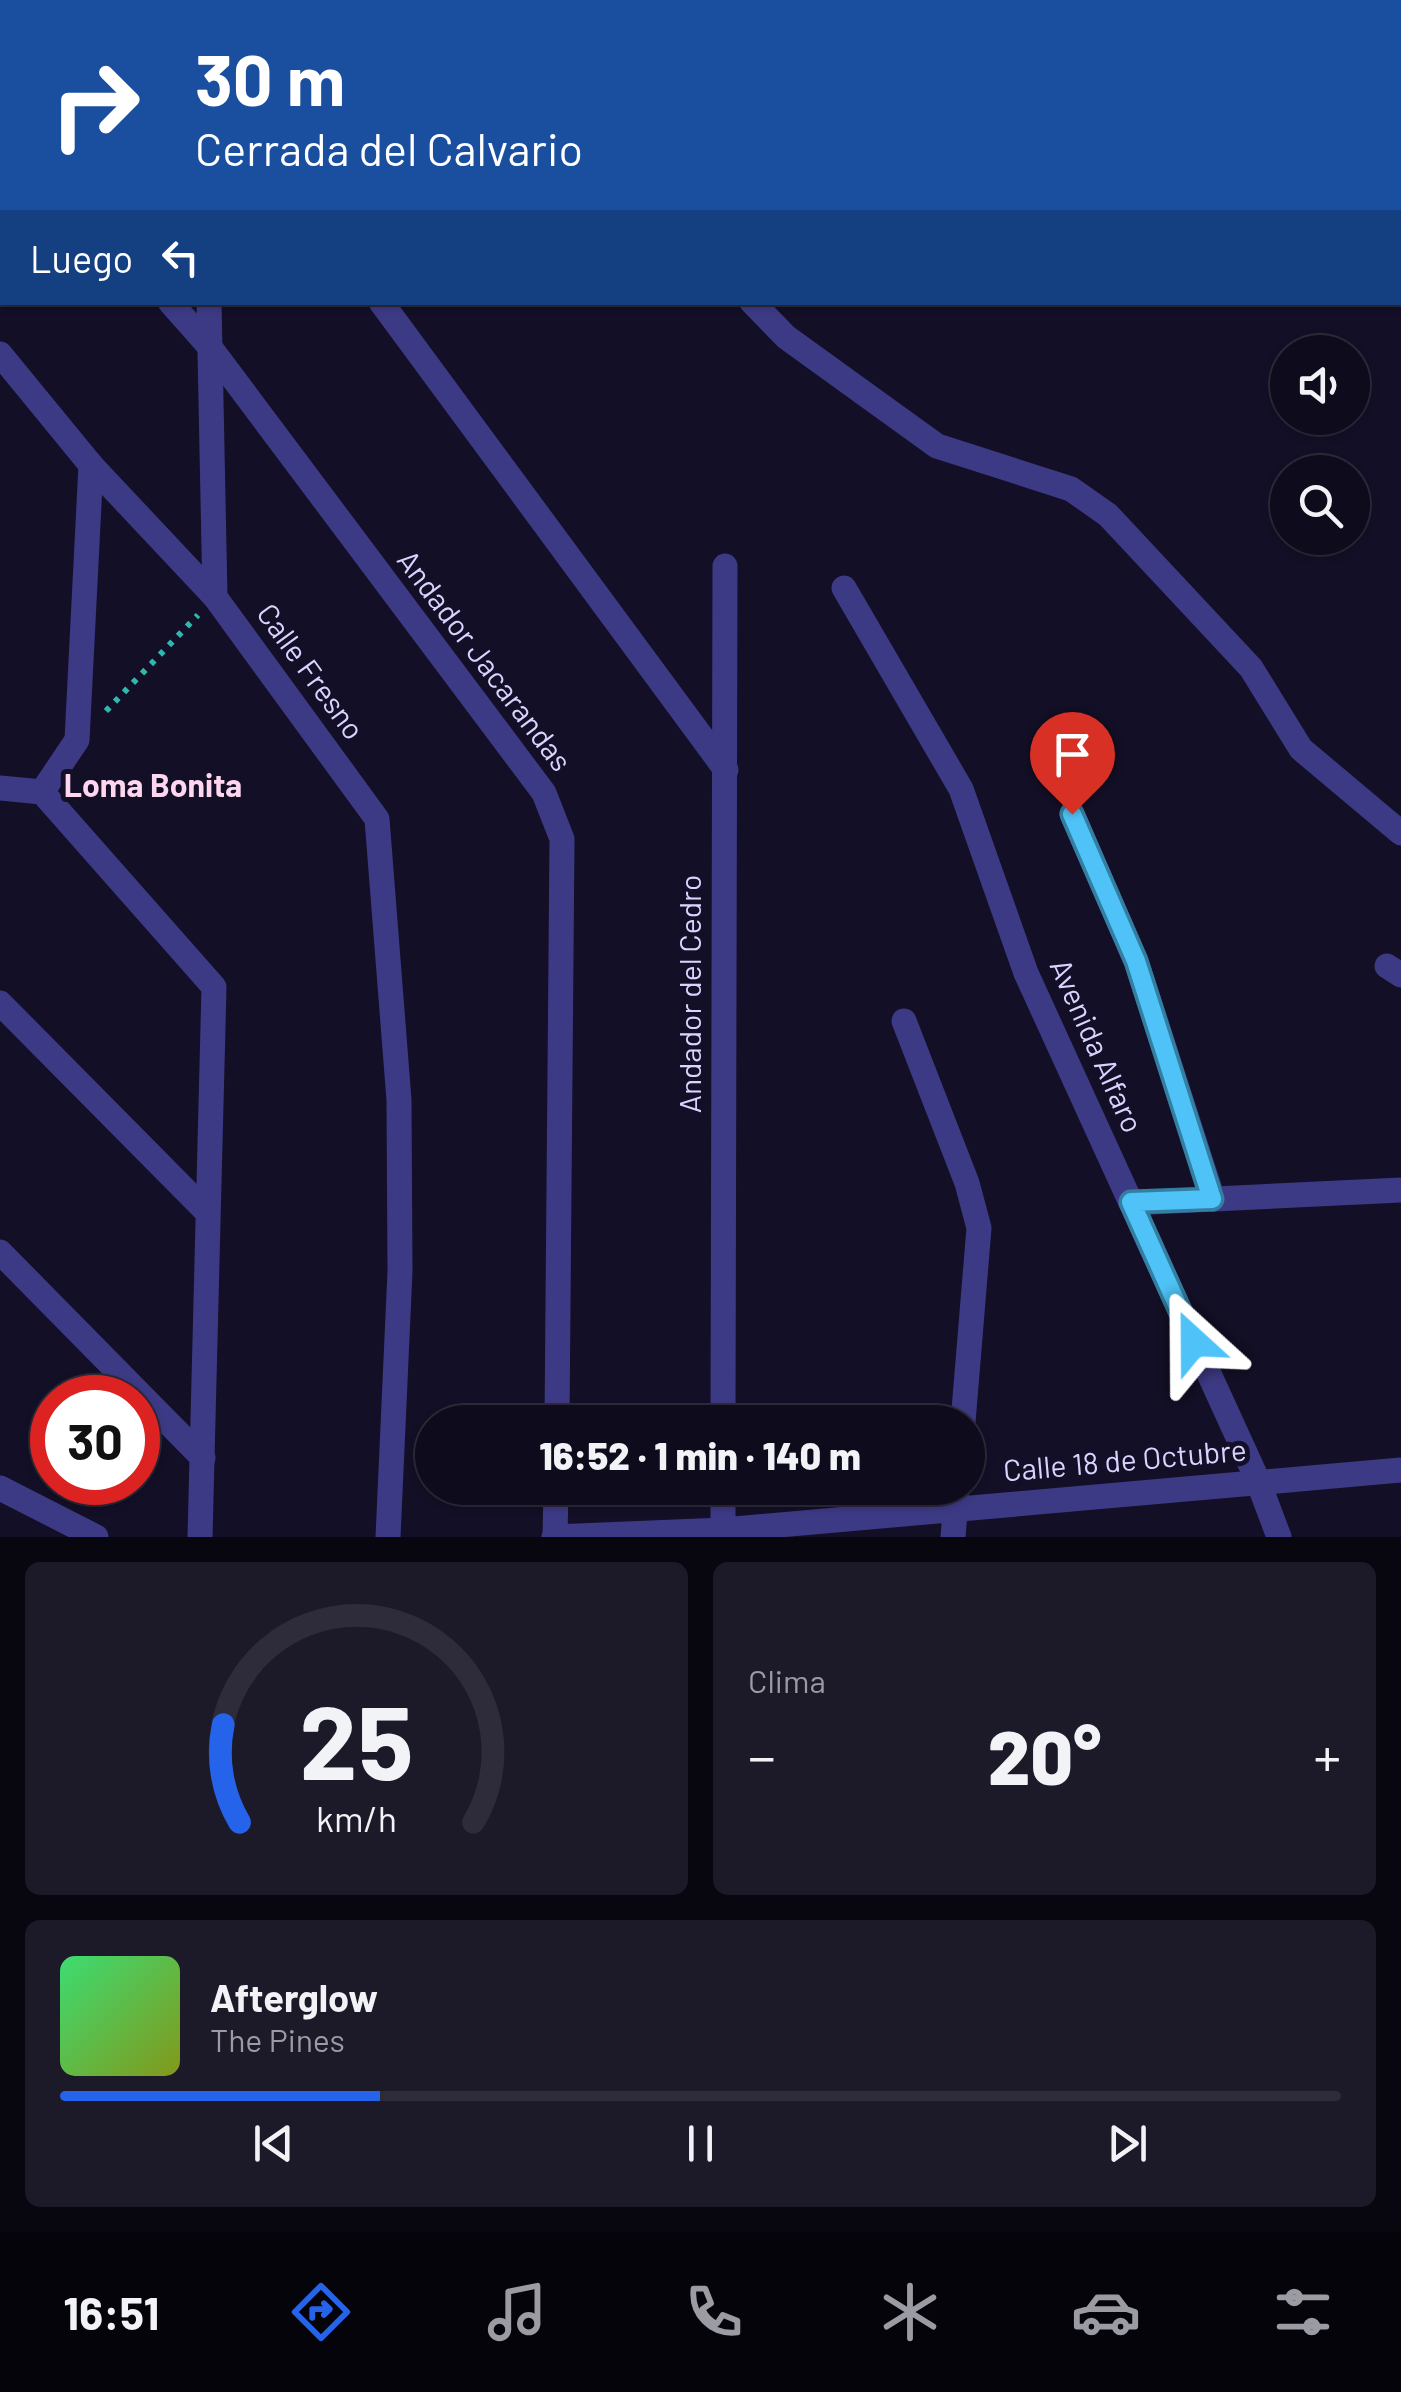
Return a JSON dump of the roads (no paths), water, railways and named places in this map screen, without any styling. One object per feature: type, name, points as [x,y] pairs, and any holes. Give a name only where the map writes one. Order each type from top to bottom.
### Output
[{"type":"street","name":"Andador Jacarandas","points":[[173,305],[209,346],[544,794],[562,839],[556,1405]]},
{"type":"street","points":[[209,305],[215,597]]},
{"type":"street","points":[[382,305],[726,770]]},
{"type":"street","points":[[755,305],[786,337],[937,446],[1071,489],[1108,515],[1250,668],[1301,749],[1401,833]]},
{"type":"street","name":"Calle Fresno","points":[[0,354],[91,465],[215,597],[377,820],[399,1100],[400,1272],[388,1537]]},
{"type":"street","points":[[42,792],[77,740],[91,465]]},
{"type":"street","name":"Andador del Cedro","points":[[723,1405],[726,566]]},
{"type":"street","name":"Avenida Alfaro","points":[[844,588],[961,789],[1026,974],[1258,1481],[1279,1537]]},
{"type":"street","points":[[0,788],[42,792],[214,988],[200,1537]]},
{"type":"street","points":[[1072,814],[1136,961],[1212,1199]]},
{"type":"street","points":[[0,1003],[206,1211]]},
{"type":"street","points":[[904,1021],[968,1183],[979,1228],[963,1405]]},
{"type":"street","points":[[1131,1202],[1401,1190]]},
{"type":"street","points":[[0,1252],[203,1458]]},
{"type":"street","name":"Calle 18 de Octubre","points":[[985,1497],[1401,1470]]},
{"type":"street","points":[[0,1488],[96,1537]]},
{"type":"street","points":[[555,1537],[556,1505]]},
{"type":"street","points":[[723,1505],[723,1533]]},
{"type":"street","name":"Calle 18 de Octubre","points":[[555,1537],[723,1533],[915,1505]]},
{"type":"street","points":[[953,1537],[956,1505]]},
{"type":"district","name":"Loma Bonita","points":[[153,786]]}]
